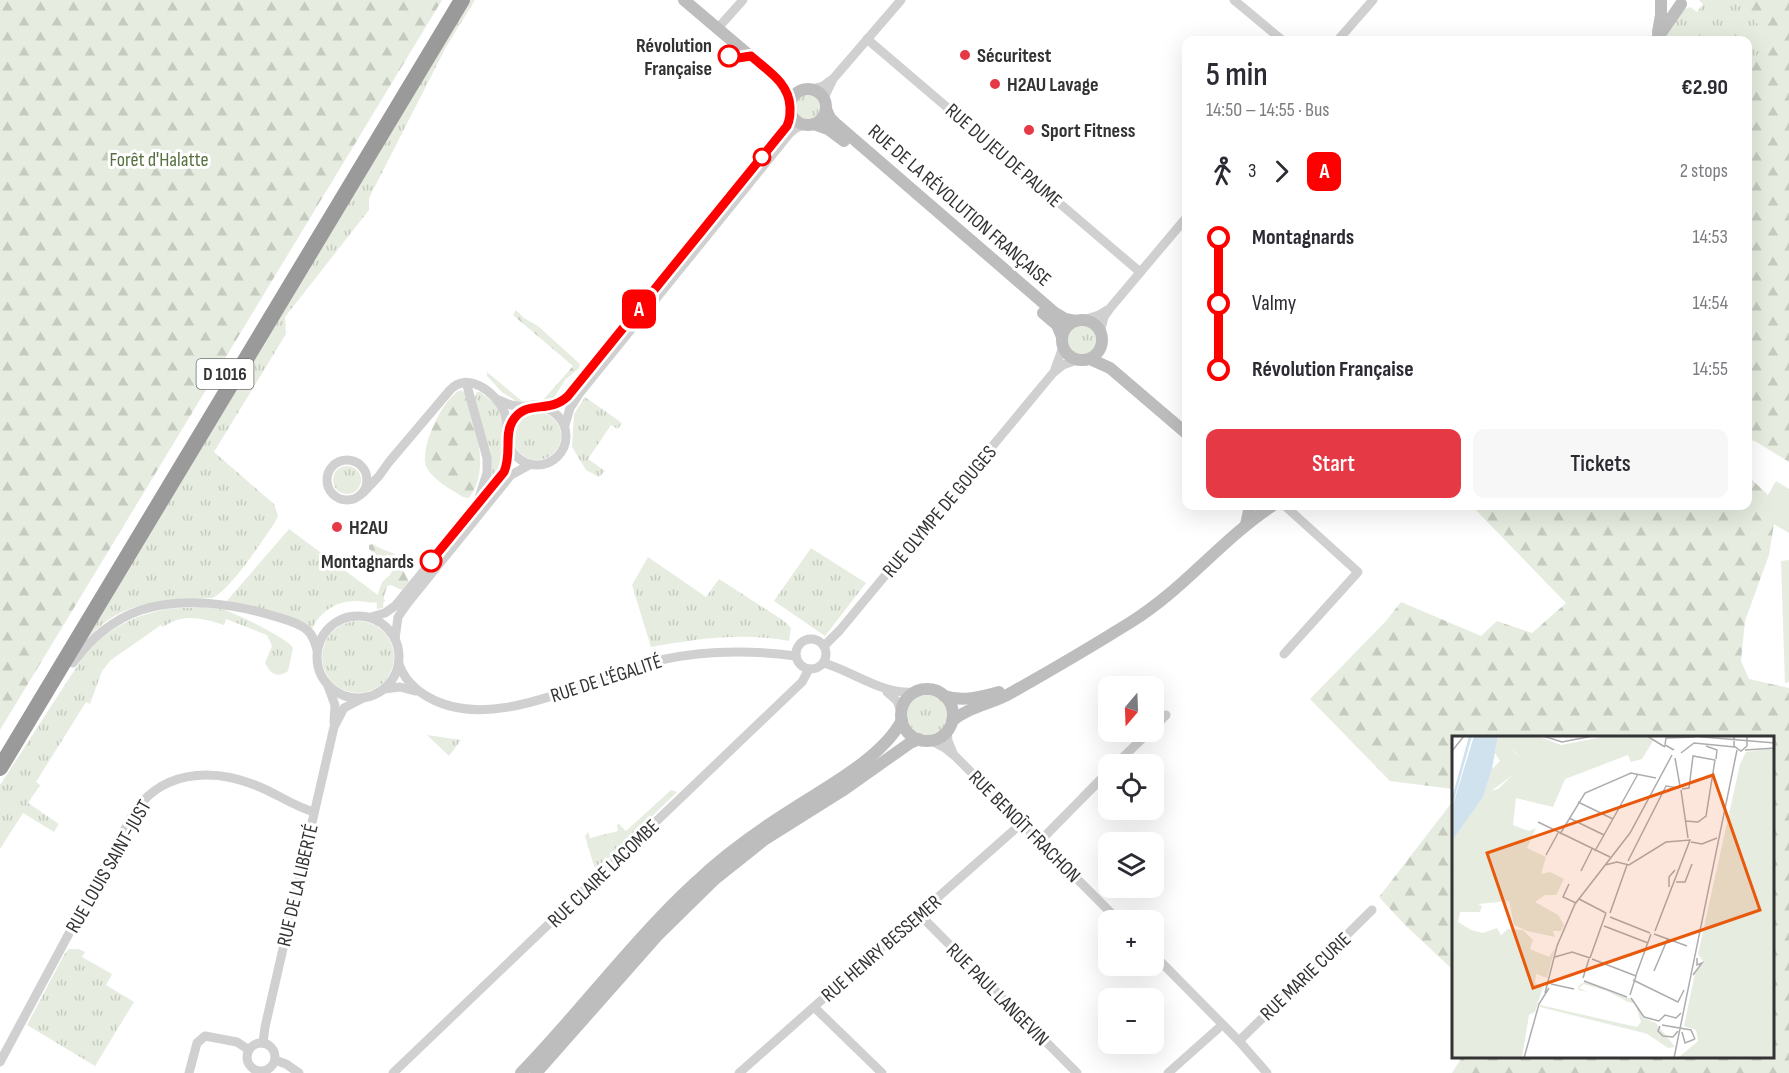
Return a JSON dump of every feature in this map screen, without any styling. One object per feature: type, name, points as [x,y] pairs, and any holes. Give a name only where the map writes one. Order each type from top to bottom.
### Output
[{"type":"highway","name":"D 1016","points":[[0,748],[451,0]]},
{"type":"highway","name":"D 1016","points":[[0,768],[462,0]]},
{"type":"highway","points":[[26,724],[51,697],[73,663]]},
{"type":"street","points":[[684,0],[776,78],[786,90],[796,121],[809,125]]},
{"type":"street","points":[[718,28],[743,0]]},
{"type":"street","points":[[492,396],[511,405],[546,408],[568,396],[778,138],[788,123],[795,94],[823,86],[833,79],[901,0]]},
{"type":"street","points":[[1234,0],[1277,36]]},
{"type":"street","points":[[1342,36],[1373,0]]},
{"type":"street","points":[[1657,36],[1661,0],[1671,5],[1684,2]]},
{"type":"street","points":[[1659,36],[1684,2]]},
{"type":"street","name":"RUE DU JEU DE PAUME","points":[[867,39],[1140,272]]},
{"type":"street","points":[[776,78],[790,86],[820,93],[825,104]]},
{"type":"street","points":[[529,408],[520,412],[513,419],[508,440],[517,457],[531,464],[546,464],[559,455],[566,441],[565,425],[570,408],[579,394],[790,134],[796,128],[823,118],[833,79]]},
{"type":"street","name":"RUE DE LA RÉVOLUTION FRANÇAISE","points":[[825,104],[830,118],[835,123],[1055,313],[1065,319],[1079,321]]},
{"type":"street","name":"RUE DE LA RÉVOLUTION FRANÇAISE","points":[[809,125],[830,130],[1051,319],[1059,328],[1062,342]]},
{"type":"street","points":[[1090,359],[1099,351],[1104,317],[1182,223]]},
{"type":"street","points":[[1111,307],[1103,314],[1067,326],[1062,342],[1069,356],[1077,360],[1090,359],[1110,368],[1182,430]]},
{"type":"street","points":[[1079,321],[1092,323],[1110,359],[1182,422]]},
{"type":"street","name":"RUE OLYMPE DE GOUGES","points":[[1053,373],[1059,360],[1062,342]]},
{"type":"street","name":"RUE OLYMPE DE GOUGES","points":[[824,646],[840,630],[1053,373],[1063,364],[1077,360]]},
{"type":"street","points":[[466,382],[487,458],[487,473],[477,505]]},
{"type":"street","points":[[317,650],[324,632],[336,621],[354,615],[370,617],[381,615],[393,609],[504,472],[508,459],[508,440],[504,411],[492,396],[477,384],[458,383],[363,493],[355,498],[342,499],[332,493],[328,482],[330,470],[339,462],[350,460],[376,468],[389,462]]},
{"type":"street","points":[[546,408],[557,414],[565,425]]},
{"type":"street","points":[[359,464],[367,476],[363,493]]},
{"type":"street","points":[[395,639],[397,622],[407,604],[511,475],[531,464]]},
{"type":"street","points":[[1246,525],[1249,510]]},
{"type":"street","points":[[536,1073],[657,936],[708,885],[765,840],[836,795],[910,743],[939,738],[964,713],[1008,695],[1143,614],[1267,510]]},
{"type":"street","points":[[1284,654],[1358,572],[1289,510]]},
{"type":"street","points":[[73,663],[93,639],[120,619],[149,608],[183,604],[231,607],[283,619],[308,631],[317,650],[317,665],[327,684],[346,696],[364,697],[382,690],[393,678],[399,664],[399,651],[395,639],[384,624],[370,617]]},
{"type":"street","points":[[817,640],[824,646],[826,653],[824,663],[818,668],[808,669],[800,665],[796,656],[798,647],[805,641],[817,640]]},
{"type":"street","name":"RUE DE L'ÉGALITÉ","points":[[382,690],[400,687],[452,706],[475,709],[507,707],[561,693],[630,668],[677,656],[732,651],[796,656]]},
{"type":"street","points":[[824,663],[852,672],[897,693],[931,690],[944,696],[960,699],[982,697],[1029,681]]},
{"type":"street","name":"RUE DE L'ÉGALITÉ","points":[[399,664],[406,680],[420,693]]},
{"type":"street","name":"RUE CLAIRE LACOMBE","points":[[393,1073],[802,682],[808,669]]},
{"type":"street","name":"RUE DE LA LIBERTÉ","points":[[263,1043],[334,727],[335,705],[327,684]]},
{"type":"street","points":[[883,688],[897,701],[909,733],[924,740]]},
{"type":"street","points":[[521,1073],[664,913],[698,879],[754,834],[856,768],[886,741],[902,716],[906,700],[914,692]]},
{"type":"street","points":[[944,696],[951,706],[950,726]]},
{"type":"street","name":"RUE DE LA LIBERTÉ","points":[[334,727],[344,708],[364,697]]},
{"type":"street","name":"RUE BENOÎT FRACHON","points":[[950,726],[949,745],[956,757]]},
{"type":"street","name":"RUE BENOÎT FRACHON","points":[[924,740],[945,748],[956,757],[1108,910]]},
{"type":"street","points":[[1127,754],[1139,742]]},
{"type":"street","name":"RUE LOUIS SAINT-JUST","points":[[0,1062],[132,816],[153,791],[177,779],[222,777],[258,786],[298,807],[314,812]]},
{"type":"street","points":[[1040,841],[1098,782]]},
{"type":"street","name":"RUE HENRY BESSEMER","points":[[739,1073],[1022,823]]},
{"type":"street","name":"RUE MARIE CURIE","points":[[1239,1041],[1372,910]]},
{"type":"street","name":"RUE PAUL LANGEVIN","points":[[919,914],[1077,1073]]},
{"type":"street","points":[[1164,965],[1239,1041],[1267,1073]]},
{"type":"street","points":[[814,1007],[882,1073]]},
{"type":"street","points":[[1168,1073],[1222,1024]]},
{"type":"street","points":[[189,1073],[196,1044],[205,1036],[237,1042],[249,1050]]},
{"type":"street","points":[[263,1043],[273,1050],[275,1060],[267,1070],[256,1072],[251,1068],[247,1056],[249,1050],[256,1044],[263,1043]]},
{"type":"street","points":[[275,1060],[299,1073]]},
{"type":"green space","name":"Forêt d'Halatte","points":[[0,0],[442,0],[0,730]]},
{"type":"green space","points":[[468,0],[475,0],[446,47],[369,198],[369,210],[285,317],[286,334],[214,452],[274,504],[278,516],[274,524],[245,565],[219,594],[212,598],[155,602],[128,610],[103,624],[76,651]]},
{"type":"green space","points":[[1699,0],[1734,0],[1769,34],[1752,66],[1752,36],[1663,36],[1683,10],[1690,7],[1697,12],[1703,4]]},
{"type":"green space","points":[[1734,0],[1789,0],[1789,462],[1752,441],[1752,65],[1768,34]]},
{"type":"green space","points":[[808,95],[817,98],[820,107],[817,116],[808,119],[799,116],[796,107],[799,98]]},
{"type":"green space","points":[[516,310],[538,326],[580,364],[579,368],[565,380],[553,399],[548,402],[519,403],[502,392],[487,376],[487,372],[522,401],[543,400],[573,366],[513,315]]},
{"type":"green space","points":[[1082,326],[1092,330],[1096,340],[1092,350],[1082,354],[1072,350],[1068,340],[1072,330]]},
{"type":"green space","points":[[461,390],[465,393],[479,446],[479,473],[476,486],[469,498],[463,497],[439,481],[430,473],[425,460],[429,437],[440,413]]},
{"type":"green space","points":[[477,392],[499,407],[504,425],[505,459],[486,491],[489,479],[475,397]]},
{"type":"green space","points":[[585,397],[622,423],[618,429],[611,425],[588,459],[605,471],[599,477],[586,470],[572,447],[574,414]]},
{"type":"green space","points":[[532,412],[542,412],[554,419],[561,431],[561,441],[554,453],[542,460],[532,460],[517,449],[513,441],[513,431],[524,416]]},
{"type":"green space","points":[[347,466],[357,470],[361,480],[357,490],[347,494],[337,490],[333,480],[337,470]]},
{"type":"green space","points":[[1752,480],[1768,495],[1757,514],[1774,524],[1769,555],[1745,621],[1741,661],[1749,679],[1789,688],[1789,1073],[1452,1073],[1461,1058],[1774,1058],[1774,736],[1452,736],[1452,789],[1390,781],[1310,699],[1386,621],[1401,602],[1481,636],[1497,621],[1532,633],[1566,603],[1476,510],[1752,510]]},
{"type":"green space","points":[[1776,481],[1789,489],[1789,533],[1757,514]]},
{"type":"green space","points":[[289,529],[386,601],[344,602],[325,612],[312,629],[271,611],[226,602]]},
{"type":"green space","points":[[373,544],[400,557],[409,582],[402,590],[391,585],[387,586],[383,608],[377,609],[381,586],[392,571],[369,549],[369,545]]},
{"type":"green space","points":[[811,548],[866,583],[825,636],[774,601]]},
{"type":"green space","points":[[648,557],[706,597],[719,579],[784,621],[791,628],[789,641],[737,637],[703,639],[651,647],[632,585]]},
{"type":"green space","points":[[1789,560],[1789,682],[1785,683],[1781,561]]},
{"type":"green space","points":[[167,609],[224,610],[262,627],[293,648],[288,671],[277,675],[267,667],[265,663],[272,646],[267,635],[226,619],[224,625],[208,620],[185,618],[163,627],[161,625],[111,660],[102,671],[90,704],[86,702],[36,782],[40,785],[28,803],[59,824],[54,832],[23,813],[0,849],[0,785],[83,657],[110,631],[120,625]]},
{"type":"green space","points":[[358,621],[372,624],[384,631],[391,643],[394,657],[391,671],[384,683],[372,690],[358,693],[344,690],[332,683],[325,671],[322,657],[325,643],[332,631],[344,624]]},
{"type":"green space","points":[[927,695],[941,701],[947,715],[941,729],[927,735],[913,729],[907,715],[913,701]]},
{"type":"green space","points":[[427,735],[461,740],[449,756]]},
{"type":"green space","points":[[671,790],[677,792],[598,869],[594,866],[585,836],[588,832],[590,838],[618,831],[617,825],[619,824],[626,831]]},
{"type":"green space","points":[[1452,802],[1452,969],[1379,897]]},
{"type":"green space","points":[[69,949],[79,949],[85,952],[82,957],[112,974],[106,985],[134,1002],[95,1066],[27,1025]]},
{"type":"bus line","name":"A","points":[[431,561],[504,472],[509,454],[508,432],[513,419],[526,409],[546,408],[568,396],[787,126],[791,113],[788,94],[784,87],[751,56],[738,58],[729,56]]},
{"type":"place","name":"Sécuritest","points":[[965,55]]},
{"type":"place","name":"Révolution Française","points":[[729,56]]},
{"type":"place","name":"H2AU Lavage","points":[[995,84]]},
{"type":"place","name":"Sport Fitness","points":[[1029,130]]},
{"type":"place","name":"H2AU","points":[[337,527]]},
{"type":"place","name":"Montagnards","points":[[431,561]]}]
